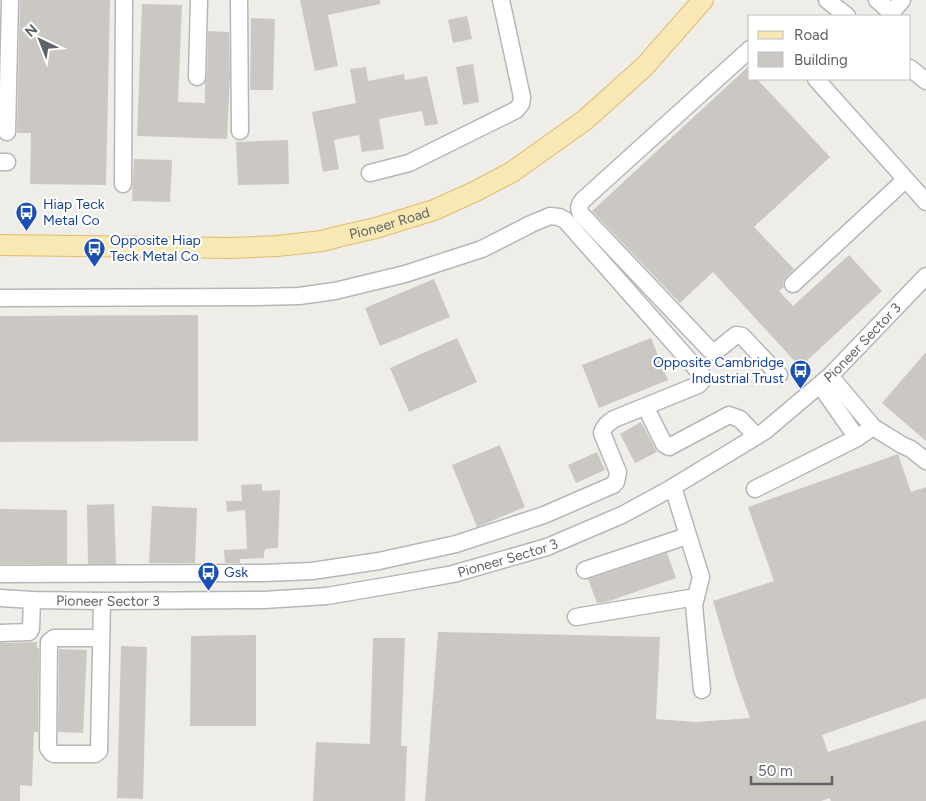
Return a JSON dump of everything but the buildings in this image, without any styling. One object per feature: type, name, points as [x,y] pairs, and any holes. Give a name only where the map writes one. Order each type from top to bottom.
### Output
[{"type":"main road","name":"Pioneer Road","points":[[0,245],[231,248],[277,246],[322,241],[376,228],[434,210],[512,172],[585,120],[645,66],[704,0]]},
{"type":"street","points":[[7,132],[10,0]]},
{"type":"street","points":[[123,184],[124,0]]},
{"type":"street","points":[[197,77],[199,0]]},
{"type":"street","points":[[240,0],[240,131]]},
{"type":"street","points":[[370,173],[409,163],[516,110],[521,104],[522,97],[501,0]]},
{"type":"street","points":[[827,0],[846,15]]},
{"type":"street","points":[[877,0],[894,10]]},
{"type":"street","points":[[748,52],[583,200],[579,207],[581,214],[710,350],[715,352],[736,334],[742,336],[779,375]]},
{"type":"street","points":[[911,69],[926,81]]},
{"type":"street","points":[[817,80],[926,202]]},
{"type":"street","points":[[793,284],[905,180]]},
{"type":"street","points":[[0,298],[308,295],[335,291],[405,274],[482,249],[550,216],[559,217],[565,220],[703,379],[698,385],[614,418],[607,423],[602,433],[618,472],[616,482],[613,485],[544,515],[456,544],[379,561],[312,571],[264,573],[0,574]]},
{"type":"street","name":"Pioneer Sector 3","points":[[0,598],[32,600],[264,600],[326,596],[453,574],[547,547],[622,515],[673,487],[765,431],[825,381],[926,276]]},
{"type":"street","points":[[825,381],[873,427],[911,449],[926,461]]},
{"type":"street","points":[[825,381],[857,438]]},
{"type":"street","points":[[650,416],[664,444],[669,447],[730,415],[740,420],[756,436]]},
{"type":"street","points":[[755,489],[857,438],[873,427]]},
{"type":"street","points":[[673,487],[701,577],[694,605],[702,690]]},
{"type":"street","points":[[585,570],[687,536]]},
{"type":"street","points":[[576,617],[696,597]]},
{"type":"street","points":[[0,633],[29,632],[31,629],[32,600]]},
{"type":"street","points":[[101,638],[54,638],[49,642],[48,748],[54,754],[95,754],[99,751],[102,600]]},
{"type":"place","name":"Hiap Teck Metal Co","points":[[27,231]]},
{"type":"place","name":"Opposite Hiap Teck Metal Co","points":[[94,267]]},
{"type":"place","name":"Opposite Cambridge Industrial Trust","points":[[800,389]]},
{"type":"place","name":"Gsk","points":[[208,591]]}]
